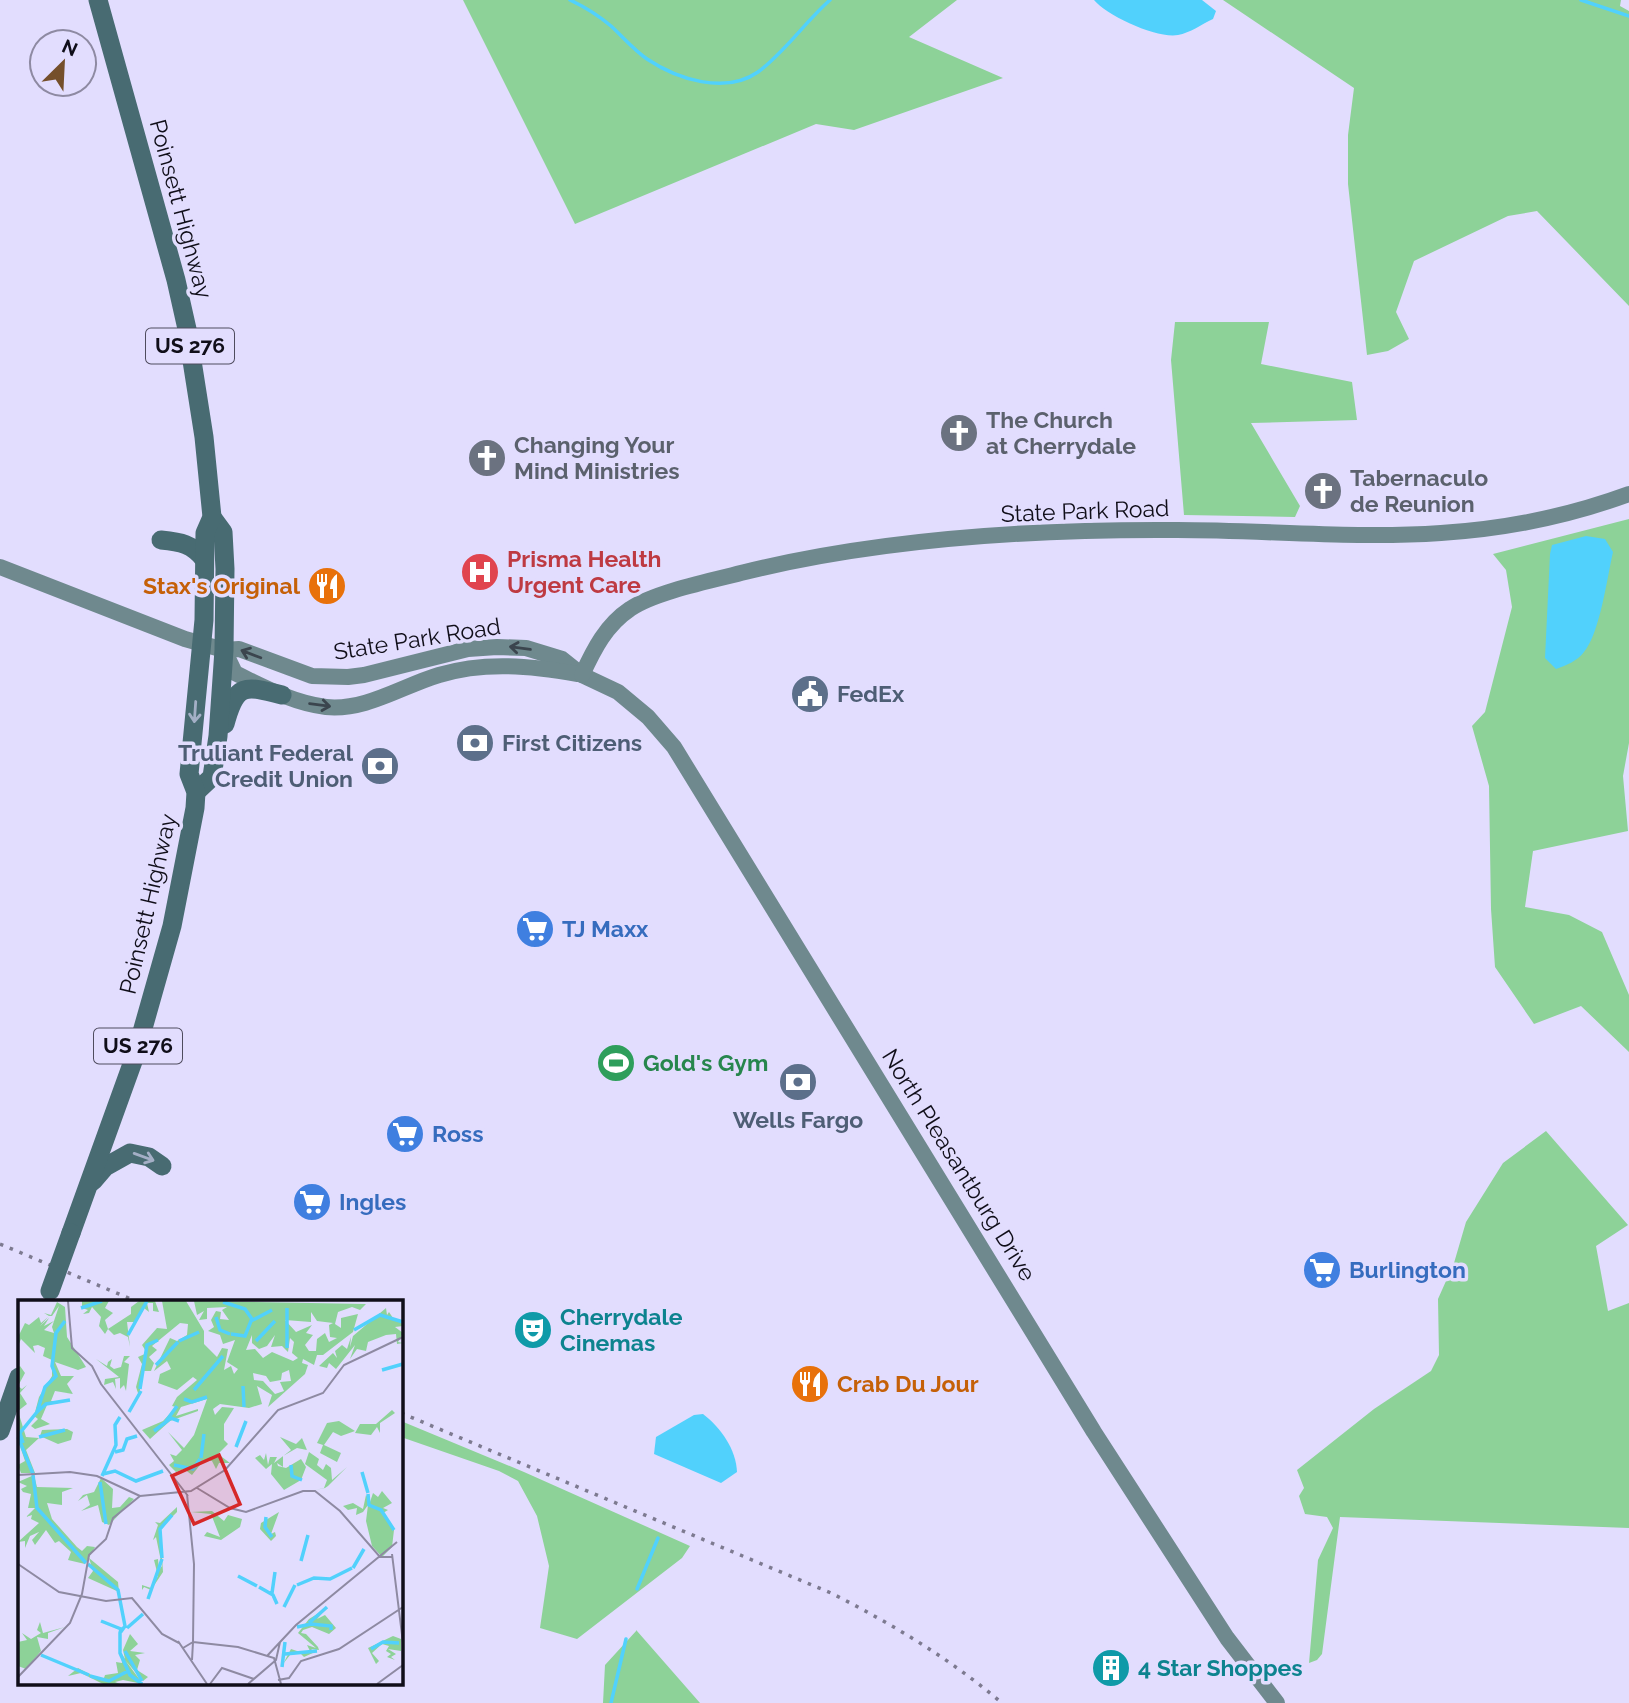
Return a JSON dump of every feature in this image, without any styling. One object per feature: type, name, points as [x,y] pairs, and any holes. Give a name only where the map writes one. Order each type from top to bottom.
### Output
[{"type":"highway","name":"Poinsett Highway","points":[[48,1296],[135,1053],[158,981],[184,873],[196,792],[189,774],[202,644],[205,533],[212,517],[204,432],[187,329],[173,268],[98,0]]},
{"type":"highway","name":"Poinsett Highway","points":[[196,792],[212,777],[223,650],[223,532],[212,517]]},
{"type":"highway","points":[[161,540],[195,547],[204,559]]},
{"type":"highway","points":[[215,758],[232,701],[238,694],[254,688],[282,695]]},
{"type":"highway","points":[[88,1187],[105,1167],[130,1153],[149,1157],[162,1166]]},
{"type":"highway","points":[[0,1431],[18,1380]]},
{"type":"main road","name":"State Park Road","points":[[582,674],[611,624],[636,605],[710,581],[818,556],[933,541],[1123,530],[1440,534],[1548,518],[1629,494]]},
{"type":"main road","points":[[0,567],[223,650]]},
{"type":"main road","name":"State Park Road","points":[[514,646],[562,659],[582,674],[519,666],[479,667],[443,673],[373,700],[328,707],[301,703],[235,673],[223,650],[239,649],[313,676],[334,677],[364,675],[452,652],[514,646]]},
{"type":"main road","name":"North Pleasantburg Drive","points":[[582,674],[633,702],[662,730],[674,747],[1094,1432],[1227,1638],[1277,1703]]},
{"type":"green space","points":[[463,0],[957,0],[909,37],[1003,78],[854,130],[816,124],[575,224]]},
{"type":"green space","points":[[1223,0],[1621,0],[1620,6],[1629,11],[1629,306],[1537,211],[1508,216],[1414,261],[1396,312],[1409,339],[1388,351],[1367,355],[1348,184],[1348,135],[1354,88]]},
{"type":"green space","points":[[1175,322],[1269,322],[1261,364],[1352,382],[1357,420],[1251,423],[1300,506],[1295,517],[1184,515],[1171,360]]},
{"type":"green space","points":[[1629,519],[1629,743],[1623,776],[1628,831],[1533,851],[1525,907],[1569,915],[1602,932],[1629,995],[1629,1052],[1581,1006],[1534,1024],[1495,967],[1489,786],[1472,726],[1485,712],[1512,607],[1506,570],[1493,554]]},
{"type":"green space","points":[[1546,1131],[1628,1225],[1596,1246],[1608,1311],[1629,1303],[1629,1528],[1340,1517],[1322,1654],[1309,1663],[1318,1560],[1333,1528],[1327,1517],[1305,1514],[1299,1496],[1304,1488],[1297,1470],[1374,1409],[1431,1371],[1439,1355],[1438,1299],[1454,1263],[1466,1222],[1503,1163]]},
{"type":"green space","points":[[402,1421],[690,1546],[682,1558],[577,1639],[540,1628],[549,1566],[537,1516],[518,1481],[499,1471],[402,1437]]},
{"type":"green space","points":[[637,1630],[700,1703],[603,1703],[605,1665]]},
{"type":"water","points":[[1094,0],[1202,0],[1216,11],[1213,19],[1196,28],[1182,34],[1169,35],[1133,25],[1110,13]]},
{"type":"water","points":[[1586,536],[1605,539],[1613,552],[1602,605],[1590,643],[1584,652],[1575,660],[1556,669],[1545,658],[1552,545]]},
{"type":"water","points":[[703,1414],[716,1426],[734,1455],[737,1472],[721,1483],[654,1454],[656,1437],[694,1415]]},
{"type":"waterway","points":[[570,0],[602,19],[642,55],[659,66],[687,78],[716,83],[745,79],[758,72],[830,0]]},
{"type":"waterway","points":[[1581,0],[1629,16]]},
{"type":"waterway","points":[[637,1589],[658,1538]]},
{"type":"waterway","points":[[611,1703],[626,1639]]},
{"type":"railway","points":[[0,1244],[133,1300]]},
{"type":"railway","points":[[402,1413],[831,1593],[920,1643],[962,1671],[1002,1703]]},
{"type":"place","name":"The Church at Cherrydale","points":[[959,433]]},
{"type":"place","name":"Changing Your Mind Ministries","points":[[487,458]]},
{"type":"place","name":"Tabernaculo de Reunion","points":[[1323,491]]},
{"type":"place","name":"Prisma Health Urgent Care","points":[[480,572]]},
{"type":"place","name":"Stax's Original","points":[[327,586]]},
{"type":"place","name":"FedEx","points":[[810,694]]},
{"type":"place","name":"First Citizens","points":[[475,743]]},
{"type":"place","name":"Truliant Federal Credit Union","points":[[380,766]]},
{"type":"place","name":"TJ Maxx","points":[[535,929]]},
{"type":"place","name":"Gold's Gym","points":[[616,1063]]},
{"type":"place","name":"Wells Fargo","points":[[798,1082]]},
{"type":"place","name":"Ross","points":[[405,1134]]},
{"type":"place","name":"Ingles","points":[[312,1202]]},
{"type":"place","name":"Burlington","points":[[1322,1270]]},
{"type":"place","name":"Cherrydale Cinemas","points":[[533,1330]]},
{"type":"place","name":"Crab Du Jour","points":[[810,1384]]},
{"type":"place","name":"4 Star Shoppes","points":[[1111,1668]]}]
